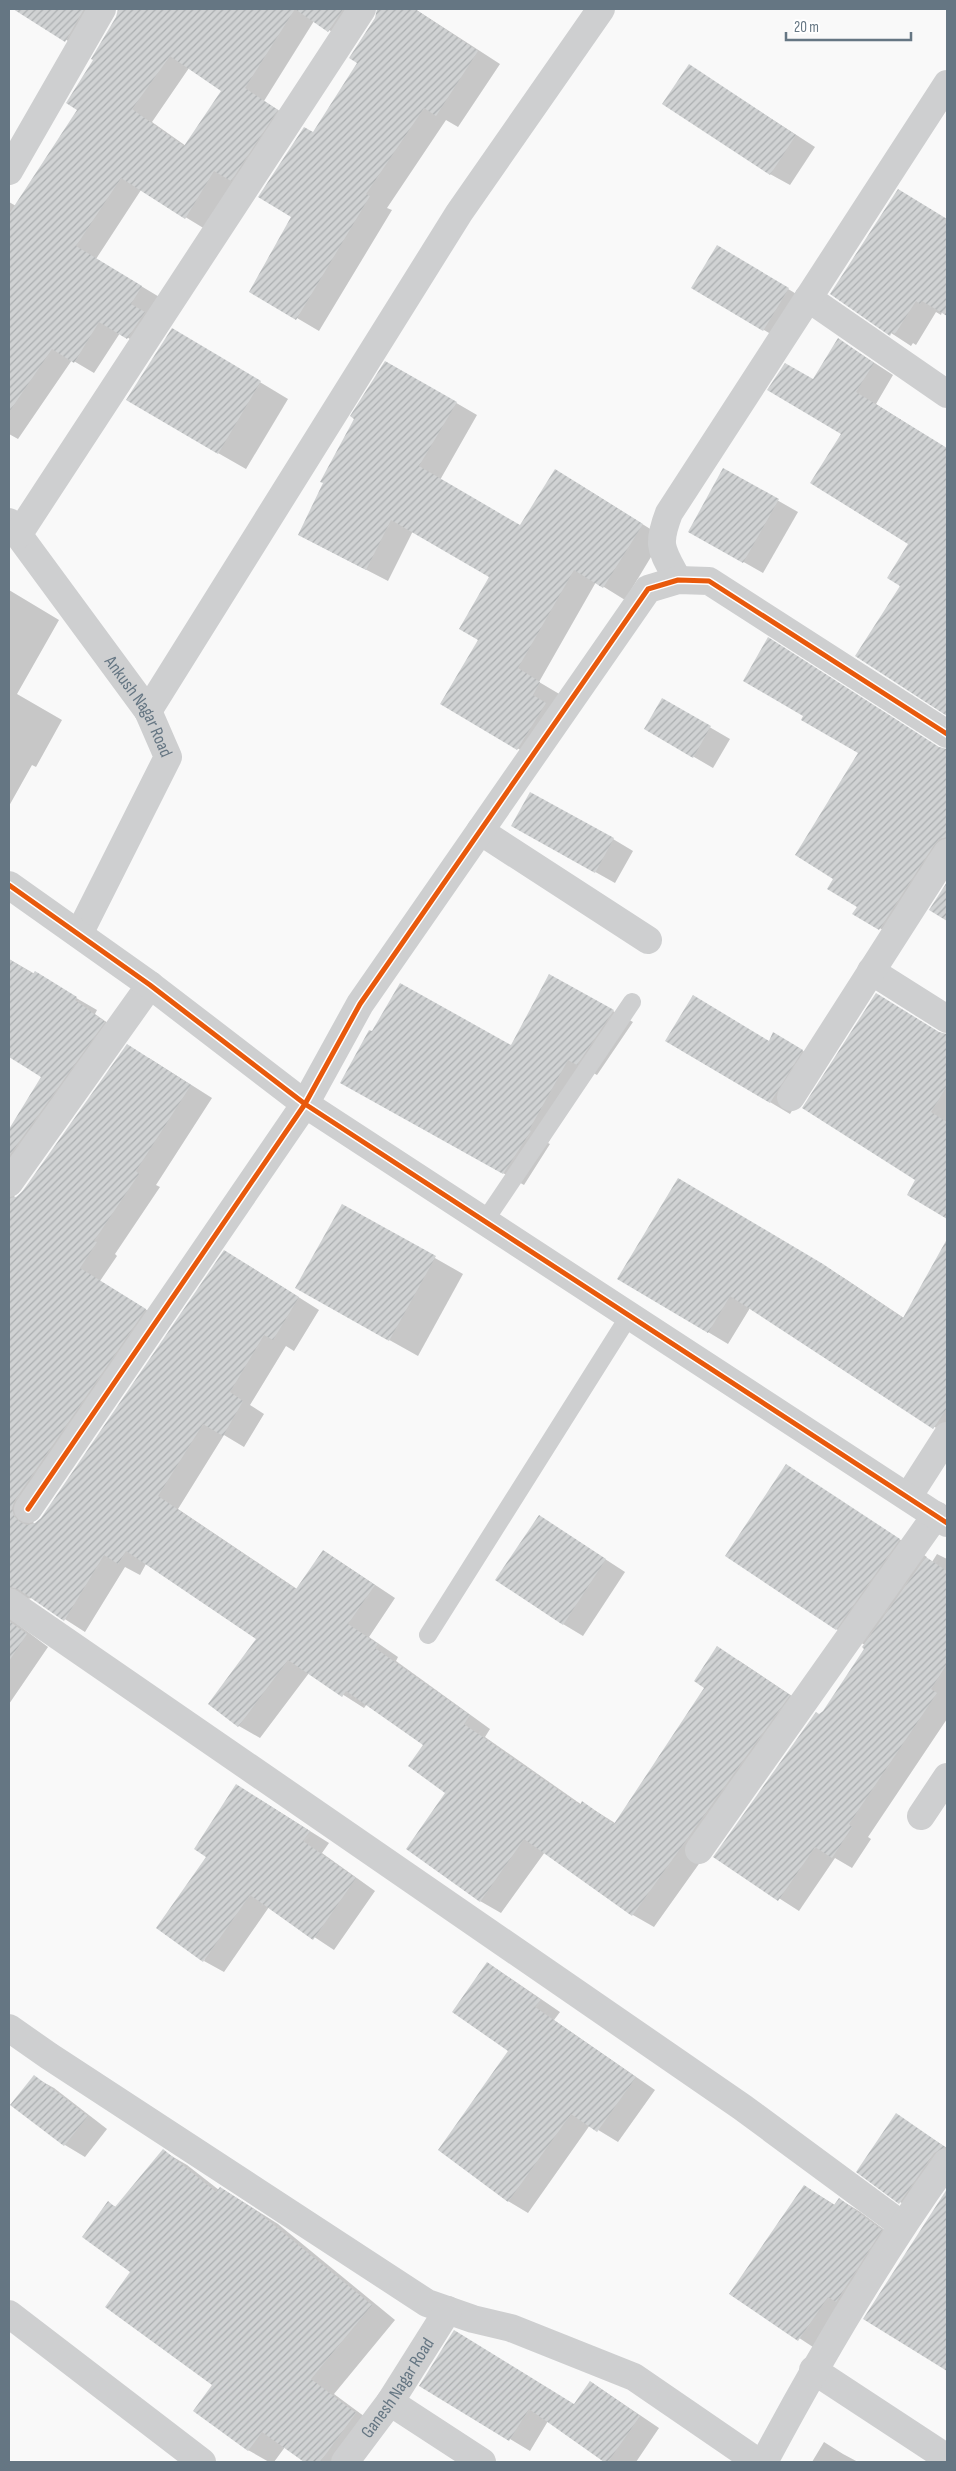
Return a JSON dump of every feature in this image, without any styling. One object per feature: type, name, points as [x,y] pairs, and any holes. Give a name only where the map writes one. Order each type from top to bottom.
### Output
[{"type":"street","points":[[9,171],[102,9]]},
{"type":"street","points":[[13,529],[362,9]]},
{"type":"street","points":[[148,711],[459,213],[601,9]]},
{"type":"street","points":[[678,580],[662,551],[661,534],[669,513],[947,84]]},
{"type":"street","points":[[808,298],[947,394]]},
{"type":"street","name":"Ankush Nagar Road","points":[[13,529],[148,711],[168,758],[79,934]]},
{"type":"street","points":[[28,1509],[305,1104],[360,1004],[648,589],[678,580],[709,581],[947,734]]},
{"type":"street","points":[[480,831],[648,940]]},
{"type":"street","points":[[791,1097],[947,853]]},
{"type":"street","points":[[9,885],[150,985],[305,1104],[942,1519],[699,1850]]},
{"type":"street","points":[[871,971],[947,1020]]},
{"type":"street","points":[[9,1183],[150,985]]},
{"type":"street","points":[[908,1497],[947,1436]]},
{"type":"street","points":[[9,1602],[742,2107],[902,2225]]},
{"type":"street","points":[[921,1816],[947,1777]]},
{"type":"street","points":[[9,2028],[397,2285],[428,2303],[473,2319],[511,2328],[634,2377],[758,2462]]},
{"type":"street","points":[[764,2462],[813,2370],[902,2225],[947,2162]]},
{"type":"street","name":"Ganesh Nagar Road","points":[[345,2462],[390,2402],[448,2310]]},
{"type":"street","points":[[9,2314],[202,2462]]},
{"type":"street","points":[[813,2370],[947,2458]]},
{"type":"street","points":[[390,2402],[482,2462]]},
{"type":"lane","points":[[484,1222],[632,1002]]},
{"type":"lane","points":[[428,1635],[629,1316]]},
{"type":"building","points":[[13,9],[84,9],[65,42]]},
{"type":"building","points":[[118,9],[295,9],[245,88],[278,110],[231,181],[214,171],[185,219],[121,178],[76,246],[142,286],[131,304],[145,312],[127,339],[99,322],[74,363],[52,349],[9,412],[9,214],[77,110],[66,103],[93,60],[91,59],[116,17]],"holes":[[[170,56],[221,91],[184,146],[132,109]]]},
{"type":"building","points":[[295,9],[343,9],[328,32]]},
{"type":"building","points":[[377,9],[415,9],[478,51],[436,116],[424,108],[366,194],[370,196],[296,320],[249,292],[291,217],[258,197],[304,127],[313,132],[357,63],[349,58],[375,18]]},
{"type":"building","points":[[689,64],[796,135],[770,175],[662,104]]},
{"type":"building","points":[[898,189],[947,219],[947,316],[922,301],[920,304],[916,301],[895,334],[892,332],[890,336],[830,294]]},
{"type":"building","points":[[717,245],[789,288],[763,331],[691,288]]},
{"type":"building","points":[[172,328],[261,381],[218,454],[126,400]]},
{"type":"building","points":[[838,338],[874,363],[856,392],[947,448],[947,716],[855,656],[900,586],[887,578],[908,544],[810,483],[841,434],[767,390],[785,363],[813,379]]},
{"type":"building","points":[[385,361],[457,402],[419,466],[520,525],[555,469],[643,524],[603,588],[574,570],[518,668],[540,682],[533,695],[546,703],[517,750],[440,704],[478,640],[459,629],[489,577],[391,520],[366,570],[298,535],[323,483],[320,482],[354,419],[350,416]]},
{"type":"building","points":[[723,468],[779,499],[743,563],[688,532]]},
{"type":"building","points":[[768,637],[939,747],[947,749],[947,837],[939,839],[934,845],[879,930],[852,914],[857,907],[827,889],[833,879],[795,855],[858,753],[801,720],[803,716],[743,681]]},
{"type":"building","points":[[662,698],[711,726],[693,758],[644,729]]},
{"type":"building","points":[[530,792],[614,838],[595,873],[511,826]]},
{"type":"building","points":[[947,882],[947,921],[929,910]]},
{"type":"building","points":[[9,959],[33,974],[35,971],[77,997],[75,1000],[105,1022],[9,1156],[9,1129],[41,1077],[9,1057]]},
{"type":"building","points":[[549,974],[614,1010],[577,1065],[568,1060],[529,1130],[531,1131],[503,1174],[340,1083],[369,1030],[372,1031],[400,983],[511,1045]]},
{"type":"building","points":[[876,993],[939,1032],[947,1034],[947,1086],[931,1112],[947,1122],[947,1219],[907,1195],[915,1180],[802,1108]]},
{"type":"building","points":[[693,995],[769,1041],[773,1032],[803,1050],[770,1103],[665,1041]]},
{"type":"building","points":[[127,1044],[191,1085],[136,1171],[139,1174],[94,1241],[97,1242],[80,1268],[146,1309],[15,1500],[12,1508],[14,1516],[20,1522],[27,1525],[35,1523],[41,1518],[224,1250],[299,1297],[273,1340],[264,1335],[230,1392],[243,1401],[223,1436],[203,1424],[158,1496],[296,1589],[323,1550],[375,1585],[348,1624],[378,1644],[375,1648],[470,1715],[464,1724],[580,1805],[582,1801],[614,1824],[704,1688],[694,1681],[717,1646],[790,1695],[632,1916],[524,1839],[480,1902],[406,1849],[445,1793],[408,1766],[423,1745],[346,1691],[342,1697],[288,1660],[238,1727],[208,1704],[256,1639],[126,1551],[118,1564],[104,1555],[64,1621],[18,1589],[9,1587],[9,1198],[16,1197],[22,1192]]},
{"type":"building","points":[[678,1178],[823,1264],[903,1318],[947,1239],[947,1408],[933,1429],[730,1296],[708,1333],[617,1279]]},
{"type":"building","points":[[342,1204],[436,1256],[389,1341],[295,1288]]},
{"type":"building","points":[[786,1464],[900,1539],[836,1630],[725,1556]]},
{"type":"building","points":[[539,1515],[606,1559],[563,1625],[495,1580]]},
{"type":"building","points":[[926,1557],[947,1571],[947,1664],[931,1689],[937,1693],[849,1824],[852,1827],[832,1858],[815,1847],[778,1901],[713,1857],[816,1712],[819,1714],[823,1711],[864,1649],[862,1647]]},
{"type":"building","points":[[9,1621],[27,1634],[9,1661]]},
{"type":"building","points":[[236,1784],[310,1831],[303,1841],[356,1878],[313,1940],[250,1895],[203,1962],[156,1928],[206,1857],[194,1849]]},
{"type":"building","points":[[487,1962],[541,2000],[535,2007],[636,2077],[597,2132],[571,2114],[508,2202],[438,2150],[508,2051],[452,2012]]},
{"type":"building","points":[[34,2075],[88,2116],[64,2146],[10,2105]]},
{"type":"building","points":[[896,2113],[945,2147],[934,2153],[899,2204],[856,2172]]},
{"type":"building","points":[[163,2149],[216,2192],[220,2187],[254,2209],[372,2305],[311,2379],[356,2413],[320,2462],[304,2462],[262,2432],[248,2451],[193,2411],[212,2385],[105,2307],[130,2272],[82,2237],[108,2201],[115,2207]]},
{"type":"building","points":[[804,2185],[834,2205],[839,2198],[882,2230],[836,2302],[828,2297],[798,2341],[729,2294]]},
{"type":"building","points":[[947,2189],[947,2371],[863,2319]]},
{"type":"building","points":[[454,2330],[574,2404],[590,2381],[640,2416],[608,2462],[604,2462],[529,2409],[509,2441],[419,2386]]},
{"type":"cycle path","points":[[28,1509],[305,1104],[360,1004],[648,589],[678,580],[709,581],[947,734]]},
{"type":"cycle path","points":[[9,885],[150,985],[305,1104],[947,1523]]}]
